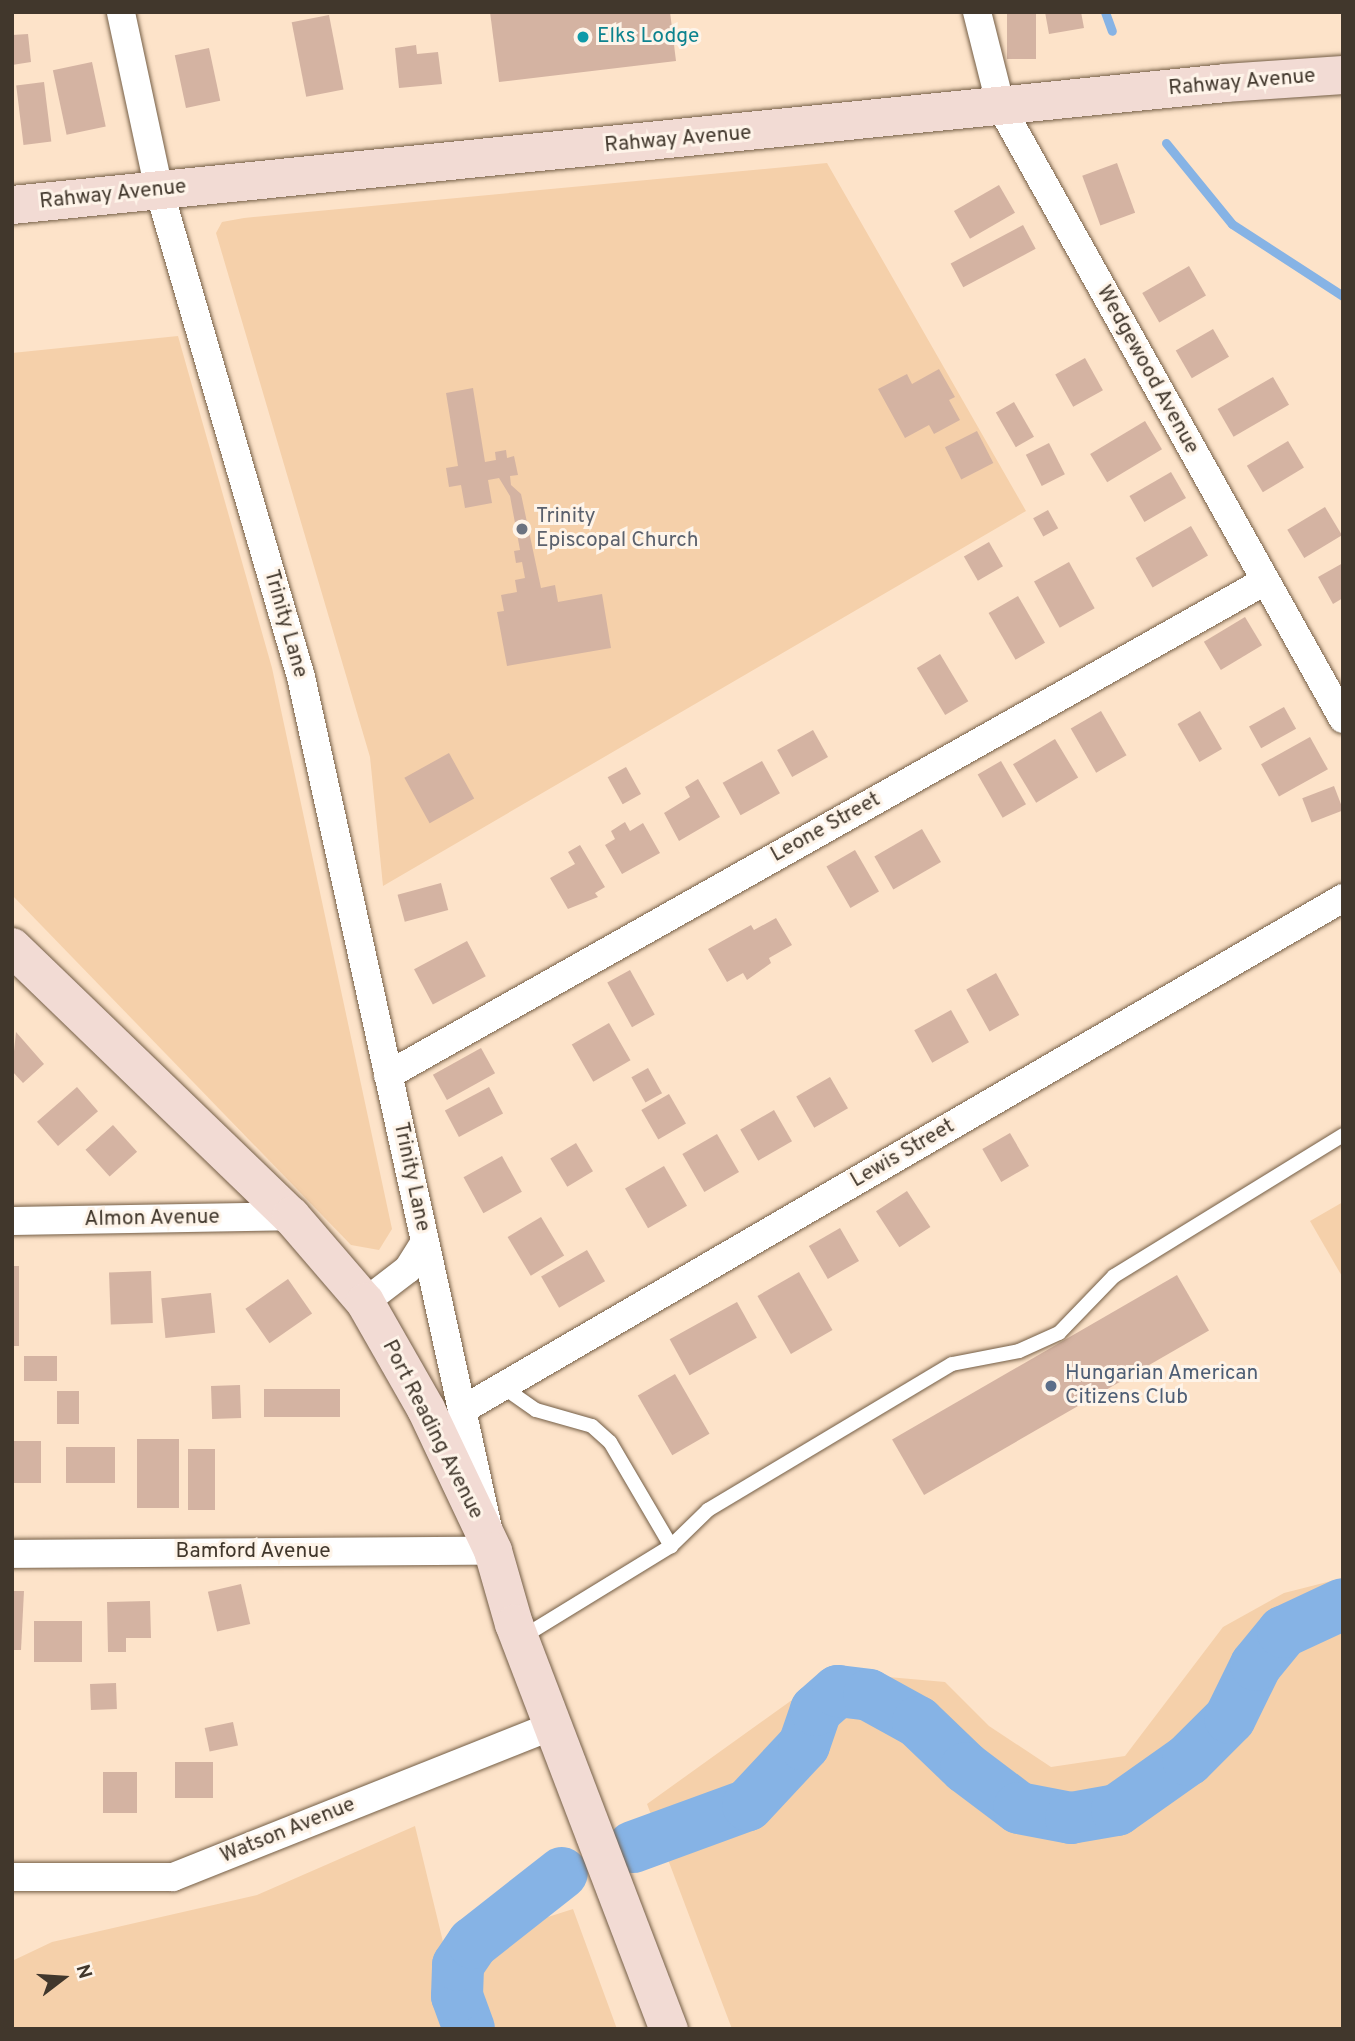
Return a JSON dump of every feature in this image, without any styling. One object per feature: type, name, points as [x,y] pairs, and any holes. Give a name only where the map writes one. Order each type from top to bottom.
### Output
[{"type":"street","name":"Trinity Lane","points":[[121,12],[159,190],[301,677],[494,1551]]},
{"type":"street","name":"Wedgewood Avenue","points":[[977,12],[1001,107],[1343,719]]},
{"type":"street","name":"Rahway Avenue","points":[[12,205],[1225,83],[1343,75]]},
{"type":"street","name":"Leone Street","points":[[388,1075],[1265,581]]},
{"type":"street","name":"Lewis Street","points":[[463,1410],[1343,898]]},
{"type":"street","name":"Port Reading Avenue","points":[[12,947],[291,1216],[365,1302],[426,1409],[494,1551],[520,1638],[669,2029]]},
{"type":"street","name":"Almon Avenue","points":[[12,1221],[291,1216]]},
{"type":"street","name":"Trinity Lane","points":[[365,1302],[408,1269],[425,1242]]},
{"type":"street","name":"Bamford Avenue","points":[[12,1554],[494,1551]]},
{"type":"street","name":"Watson Avenue","points":[[12,1877],[173,1877],[553,1726]]},
{"type":"lane","points":[[520,1638],[671,1546],[708,1510],[953,1364],[1019,1351],[1059,1333],[1114,1276],[1343,1135]]},
{"type":"lane","points":[[503,1387],[536,1410],[592,1426],[610,1442],[671,1546]]},
{"type":"shaded area","points":[[827,163],[1026,511],[383,886],[370,757],[216,233],[222,222]]},
{"type":"shaded area","points":[[178,336],[272,668],[392,1229],[379,1250],[351,1245],[12,895],[12,353]]},
{"type":"shaded area","points":[[1343,1202],[1343,1278],[1310,1221]]},
{"type":"shaded area","points":[[1343,1578],[1343,2029],[732,2029],[647,1804],[831,1672],[945,1682],[989,1726],[1051,1767],[1125,1756],[1223,1627],[1284,1593]]},
{"type":"shaded area","points":[[415,1826],[445,1950],[573,1909],[617,2029],[12,2029],[12,1961],[52,1942],[257,1895]]},
{"type":"building","name":"Elks Lodge","points":[[490,12],[670,12],[676,61],[499,82]]},
{"type":"building","points":[[1007,12],[1036,12],[1036,59],[1007,59]]},
{"type":"building","points":[[1045,12],[1081,12],[1084,28],[1049,34]]},
{"type":"building","points":[[329,15],[344,90],[306,97],[292,22]]},
{"type":"building","points":[[28,34],[31,62],[12,65],[12,35]]},
{"type":"building","points":[[416,45],[417,54],[438,52],[442,84],[399,88],[395,48]]},
{"type":"building","points":[[209,48],[220,101],[186,108],[175,55]]},
{"type":"building","points":[[92,62],[106,127],[67,135],[53,70]]},
{"type":"building","points":[[44,82],[51,142],[24,145],[16,85]]},
{"type":"building","points":[[1117,163],[1135,213],[1100,225],[1082,176]]},
{"type":"building","points":[[999,185],[1015,213],[970,239],[954,211]]},
{"type":"building","points":[[1023,225],[1036,249],[963,287],[951,263]]},
{"type":"building","points":[[1189,266],[1206,295],[1159,322],[1142,293]]},
{"type":"building","points":[[1213,329],[1229,357],[1192,378],[1176,350]]},
{"type":"building","points":[[1085,358],[1103,390],[1073,407],[1055,374]]},
{"type":"building","points":[[939,369],[955,397],[949,400],[960,420],[934,434],[929,425],[905,438],[878,389],[907,374],[912,384]]},
{"type":"building","points":[[1273,377],[1289,405],[1234,437],[1218,409]]},
{"type":"building","name":"Trinity Episcopal Church","points":[[473,388],[485,462],[496,460],[495,452],[506,450],[507,458],[514,456],[518,475],[510,476],[511,485],[521,494],[541,588],[555,585],[558,602],[602,594],[611,648],[507,666],[497,612],[504,611],[501,595],[517,592],[515,580],[525,578],[522,562],[516,563],[514,551],[520,550],[510,496],[499,478],[488,480],[492,503],[465,508],[461,485],[449,487],[446,468],[458,466],[446,393]]},
{"type":"building","points":[[1014,402],[1034,437],[1016,447],[996,412]]},
{"type":"building","points":[[1145,421],[1162,449],[1107,482],[1090,454]]},
{"type":"building","points":[[977,431],[993,463],[961,479],[945,447]]},
{"type":"building","points":[[1288,441],[1304,468],[1263,492],[1247,466]]},
{"type":"building","points":[[1049,443],[1065,474],[1042,486],[1026,455]]},
{"type":"building","points":[[1171,472],[1186,498],[1144,522],[1129,496]]},
{"type":"building","points":[[1325,507],[1342,535],[1304,558],[1287,530]]},
{"type":"building","points":[[1048,510],[1058,528],[1043,537],[1033,518]]},
{"type":"building","points":[[1191,526],[1208,555],[1153,587],[1136,558]]},
{"type":"building","points":[[989,542],[1003,566],[978,581],[964,556]]},
{"type":"building","points":[[1069,562],[1095,608],[1060,628],[1034,581]]},
{"type":"building","points":[[1343,563],[1343,598],[1333,604],[1318,577]]},
{"type":"building","points":[[1018,596],[1045,643],[1016,660],[989,613]]},
{"type":"building","points":[[1245,617],[1262,645],[1221,670],[1204,642]]},
{"type":"building","points":[[940,654],[968,701],[945,715],[917,668]]},
{"type":"building","points":[[1284,707],[1296,729],[1261,748],[1249,726]]},
{"type":"building","points":[[1101,711],[1126,755],[1096,773],[1071,728]]},
{"type":"building","points":[[1200,711],[1222,749],[1199,762],[1177,724]]},
{"type":"building","points":[[813,730],[828,757],[792,777],[777,750]]},
{"type":"building","points":[[1310,737],[1328,769],[1279,797],[1261,764]]},
{"type":"building","points":[[1055,739],[1078,778],[1036,803],[1013,764]]},
{"type":"building","points":[[449,753],[474,798],[430,823],[404,778]]},
{"type":"building","points":[[762,761],[780,793],[741,815],[723,783]]},
{"type":"building","points":[[1001,761],[1026,804],[1003,818],[978,774]]},
{"type":"building","points":[[626,767],[641,794],[623,804],[608,777]]},
{"type":"building","points":[[698,779],[720,817],[679,841],[664,813],[690,797],[685,787]]},
{"type":"building","points":[[1334,786],[1343,810],[1312,822],[1302,798]]},
{"type":"building","points":[[625,822],[630,831],[643,823],[660,853],[622,874],[605,845],[615,839],[611,831]]},
{"type":"building","points":[[922,829],[941,862],[893,889],[874,856]]},
{"type":"building","points":[[580,845],[605,887],[595,893],[598,897],[568,909],[550,878],[575,864],[568,852]]},
{"type":"building","points":[[855,850],[879,892],[850,908],[826,866]]},
{"type":"building","points":[[441,883],[448,910],[405,922],[398,895]]},
{"type":"building","points":[[776,918],[792,945],[769,958],[771,963],[747,980],[743,973],[727,982],[708,949],[751,925],[754,930]]},
{"type":"building","points":[[467,941],[486,976],[433,1004],[414,969]]},
{"type":"building","points":[[630,970],[655,1015],[632,1027],[607,983]]},
{"type":"building","points":[[996,973],[1019,1015],[990,1031],[966,989]]},
{"type":"building","points":[[951,1010],[969,1042],[932,1063],[914,1030]]},
{"type":"building","points":[[609,1023],[630,1060],[593,1082],[572,1044]]},
{"type":"building","points":[[16,1032],[44,1064],[23,1083],[12,1071]]},
{"type":"building","points":[[481,1048],[495,1073],[447,1100],[433,1075]]},
{"type":"building","points":[[648,1068],[662,1093],[645,1103],[631,1077]]},
{"type":"building","points":[[830,1077],[848,1108],[814,1128],[796,1096]]},
{"type":"building","points":[[77,1087],[98,1111],[58,1146],[37,1122]]},
{"type":"building","points":[[489,1087],[503,1113],[459,1137],[445,1110]]},
{"type":"building","points":[[669,1094],[686,1123],[658,1139],[641,1110]]},
{"type":"building","points":[[774,1110],[792,1141],[758,1161],[740,1130]]},
{"type":"building","points":[[113,1125],[137,1152],[110,1177],[86,1150]]},
{"type":"building","points":[[1010,1133],[1029,1166],[1001,1182],[982,1149]]},
{"type":"building","points":[[717,1134],[739,1172],[704,1192],[682,1154]]},
{"type":"building","points":[[576,1143],[593,1171],[567,1187],[550,1158]]},
{"type":"building","points":[[502,1156],[522,1192],[483,1213],[464,1177]]},
{"type":"building","points":[[664,1166],[687,1206],[648,1228],[625,1188]]},
{"type":"building","points":[[907,1191],[930,1227],[899,1247],[876,1211]]},
{"type":"building","points":[[541,1217],[564,1256],[531,1276],[508,1237]]},
{"type":"building","points":[[840,1228],[859,1261],[828,1279],[809,1246]]},
{"type":"building","points":[[587,1250],[605,1281],[559,1308],[541,1276]]},
{"type":"building","points":[[12,1266],[19,1266],[19,1346],[12,1346]]},
{"type":"building","points":[[151,1271],[153,1323],[111,1324],[109,1272]]},
{"type":"building","points":[[799,1272],[833,1330],[791,1354],[757,1296]]},
{"type":"building","name":"Hungarian American Citizens Club","points":[[1177,1275],[1209,1330],[924,1495],[892,1440]]},
{"type":"building","points":[[288,1279],[312,1313],[269,1343],[245,1309]]},
{"type":"building","points":[[211,1293],[215,1333],[165,1338],[161,1298]]},
{"type":"building","points":[[737,1302],[757,1338],[690,1375],[670,1339]]},
{"type":"building","points":[[24,1356],[57,1356],[57,1381],[24,1381]]},
{"type":"building","points":[[675,1374],[710,1434],[672,1455],[638,1396]]},
{"type":"building","points":[[240,1385],[241,1418],[212,1419],[211,1386]]},
{"type":"building","points":[[264,1389],[340,1389],[340,1417],[264,1417]]},
{"type":"building","points":[[57,1391],[79,1391],[79,1424],[57,1424]]},
{"type":"building","points":[[137,1439],[179,1439],[179,1508],[137,1508]]},
{"type":"building","points":[[12,1441],[41,1441],[41,1483],[12,1483]]},
{"type":"building","points":[[66,1447],[115,1447],[115,1483],[66,1483]]},
{"type":"building","points":[[188,1449],[215,1449],[215,1510],[188,1510]]},
{"type":"building","points":[[241,1584],[250,1624],[217,1632],[208,1592]]},
{"type":"building","points":[[12,1591],[24,1591],[21,1650],[12,1650]]},
{"type":"building","points":[[150,1601],[151,1638],[126,1638],[126,1652],[108,1652],[107,1602]]},
{"type":"building","points":[[34,1621],[82,1621],[82,1662],[34,1662]]},
{"type":"building","points":[[116,1683],[117,1709],[91,1710],[90,1684]]},
{"type":"building","points":[[233,1722],[238,1745],[210,1752],[205,1728]]},
{"type":"building","points":[[175,1762],[213,1762],[213,1798],[175,1798]]},
{"type":"building","points":[[103,1772],[137,1772],[137,1813],[103,1813]]},
{"type":"waterway","points":[[1105,12],[1112,31]]},
{"type":"waterway","points":[[1166,143],[1232,224],[1343,296]]},
{"type":"waterway","points":[[633,1847],[748,1805],[804,1745],[816,1710],[838,1691],[869,1695],[918,1722],[966,1768],[1019,1808],[1071,1818],[1117,1810],[1188,1760],[1230,1718],[1256,1665],[1283,1632],[1343,1604]]},
{"type":"waterway","points":[[469,2029],[457,1996],[458,1965],[473,1943],[562,1873]]},
{"type":"place","name":"Elks Lodge","points":[[583,37]]},
{"type":"place","name":"Trinity Episcopal Church","points":[[522,529]]},
{"type":"place","name":"Hungarian American Citizens Club","points":[[1051,1386]]}]
